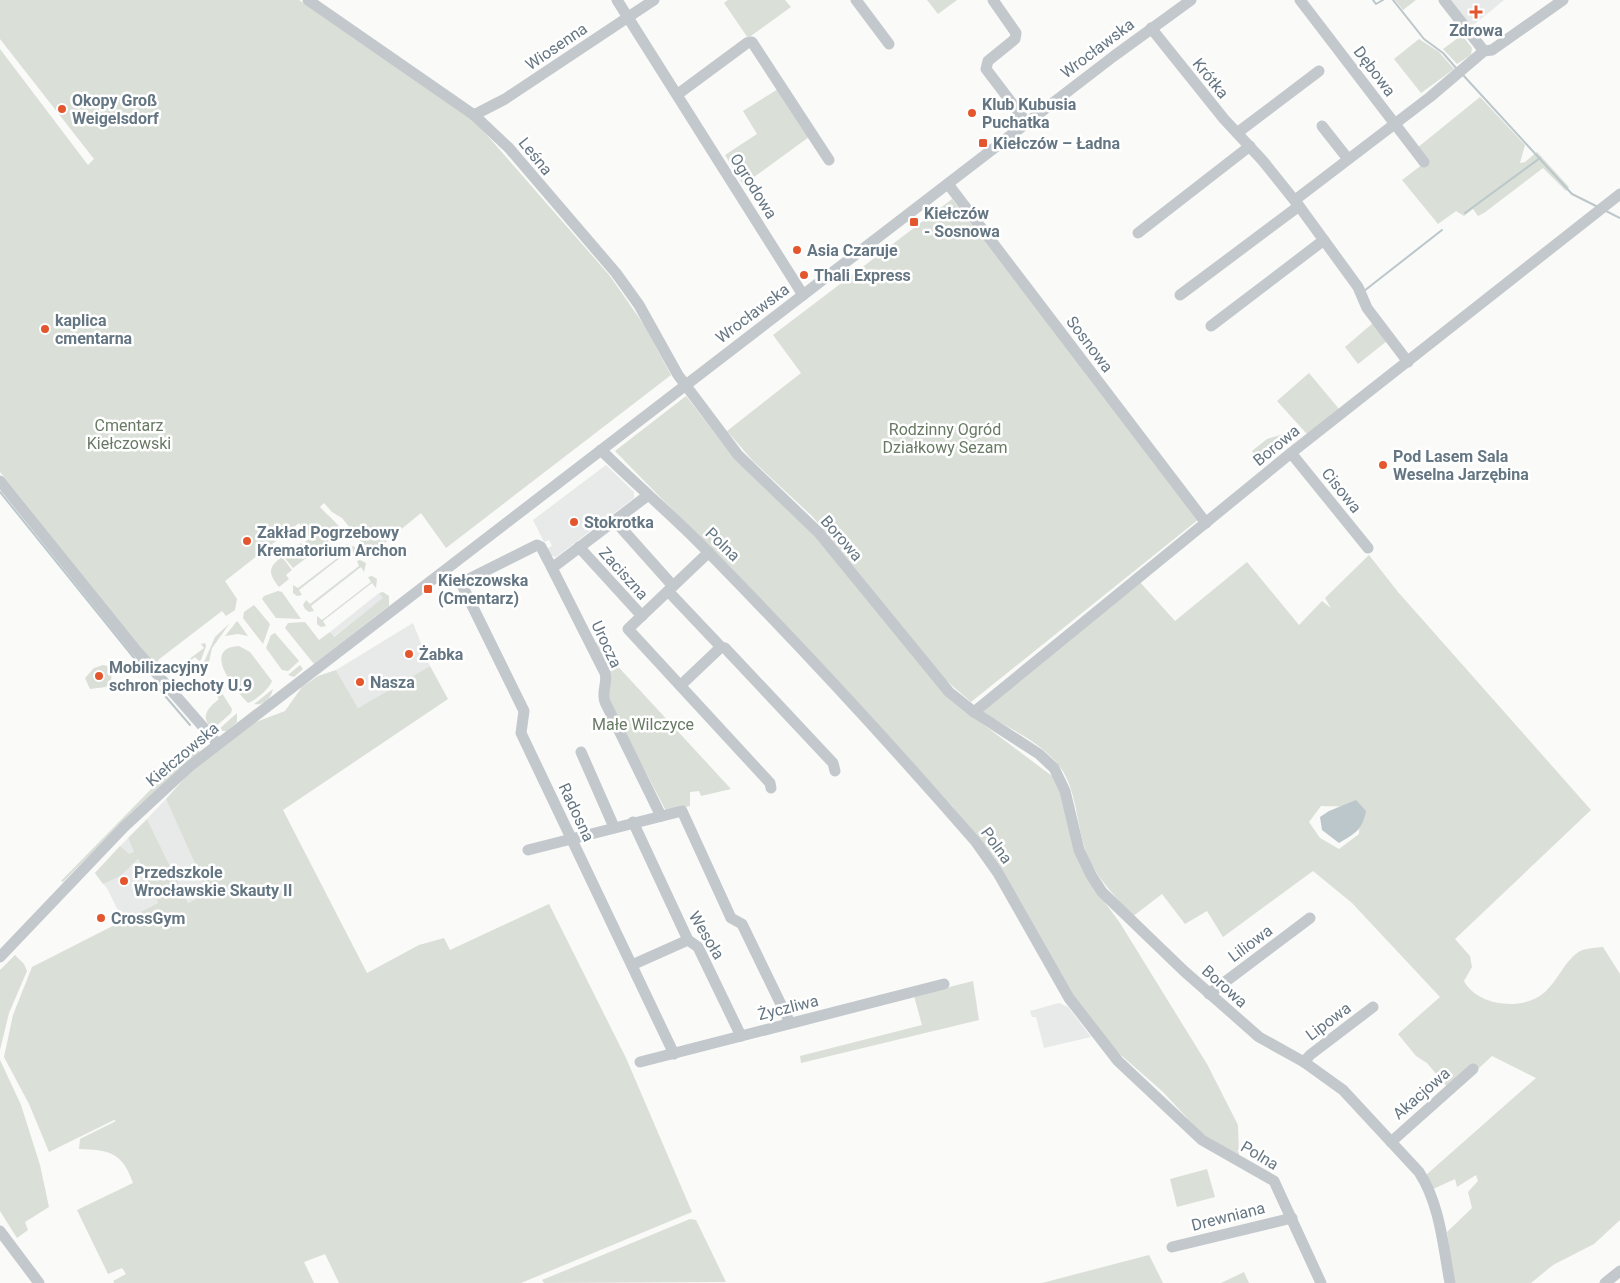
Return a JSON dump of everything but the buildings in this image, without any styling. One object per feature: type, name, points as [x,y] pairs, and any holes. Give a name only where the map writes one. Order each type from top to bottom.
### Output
[{"type":"street","name":"Leśna","points":[[308,0],[474,115],[509,148],[616,273],[639,305],[685,385]]},
{"type":"street","name":"Ogrodowa","points":[[617,0],[803,295]]},
{"type":"street","name":"Wiosenna","points":[[474,115],[505,99],[654,0]]},
{"type":"street","points":[[856,0],[889,44]]},
{"type":"street","points":[[993,0],[1016,33],[1015,39],[988,61],[986,70],[1027,123]]},
{"type":"street","name":"Wrocławska","points":[[406,599],[1151,28],[1191,0]]},
{"type":"street","name":"Dębowa","points":[[1300,0],[1424,162]]},
{"type":"street","points":[[1444,0],[1484,51]]},
{"type":"street","points":[[1180,295],[1297,203],[1348,159],[1395,125],[1484,51],[1492,50],[1563,0]]},
{"type":"street","name":"Krótka","points":[[1151,28],[1297,203],[1358,288],[1363,304],[1408,362]]},
{"type":"street","points":[[678,94],[747,43],[752,42],[830,160]]},
{"type":"street","points":[[1237,133],[1319,71]]},
{"type":"street","points":[[1322,126],[1348,159]]},
{"type":"street","points":[[1138,233],[1250,146]]},
{"type":"street","name":"Sosnowa","points":[[948,184],[1206,523]]},
{"type":"street","name":"Borowa","points":[[974,712],[1291,453],[1620,194]]},
{"type":"street","points":[[1211,326],[1324,240]]},
{"type":"street","name":"Borowa","points":[[685,385],[738,455],[819,533],[942,686],[974,712],[1050,764],[1065,790],[1079,850],[1096,884],[1122,912],[1209,994],[1259,1037],[1304,1062],[1343,1090],[1419,1172],[1427,1187],[1438,1220],[1450,1283]]},
{"type":"street","name":"Polna","points":[[602,450],[647,496],[709,552],[806,653],[976,842],[998,874],[1068,998],[1118,1061],[1202,1140],[1274,1180],[1321,1283]]},
{"type":"street","name":"Cisowa","points":[[1291,453],[1368,548]]},
{"type":"street","points":[[0,481],[135,649],[218,744]]},
{"type":"street","points":[[552,568],[647,496]]},
{"type":"street","points":[[615,521],[723,648],[833,763],[835,770]]},
{"type":"street","name":"Urocza","points":[[462,584],[536,545],[542,547],[604,673],[606,682],[603,696],[605,702],[661,816]]},
{"type":"street","name":"Zaciszna","points":[[579,548],[642,616],[628,629],[680,685]]},
{"type":"street","points":[[642,616],[709,552]]},
{"type":"street","name":"Radosna","points":[[462,584],[524,711],[521,733],[674,1054]]},
{"type":"street","name":"Kiełczowska","points":[[0,957],[124,827],[179,776],[406,599]]},
{"type":"street","points":[[723,648],[680,685],[770,783],[771,788]]},
{"type":"street","points":[[581,752],[614,827]]},
{"type":"street","points":[[528,850],[682,811],[732,918],[742,924],[790,1023]]},
{"type":"street","name":"Wesoła","points":[[633,822],[688,940],[698,947],[741,1036]]},
{"type":"street","name":"Liliowa","points":[[1209,994],[1310,918]]},
{"type":"street","points":[[632,966],[688,940]]},
{"type":"street","name":"Życzliwa","points":[[640,1062],[944,984]]},
{"type":"street","name":"Lipowa","points":[[1304,1062],[1310,1055],[1373,1007]]},
{"type":"street","name":"Akacjowa","points":[[1391,1142],[1473,1069]]},
{"type":"street","name":"Drewniana","points":[[1172,1247],[1292,1218]]},
{"type":"street","points":[[0,1231],[38,1283]]},
{"type":"street","points":[[1605,1283],[1620,1271]]},
{"type":"shaded area","points":[[1449,0],[1504,0],[1471,27]]},
{"type":"shaded area","points":[[606,465],[634,492],[634,498],[556,557],[551,556],[547,549],[552,546],[549,540],[544,542],[533,520]]},
{"type":"shaded area","points":[[379,593],[384,598],[333,637],[330,632]]},
{"type":"shaded area","points":[[413,623],[430,666],[358,708],[336,670]]},
{"type":"shaded area","points":[[166,799],[208,893],[188,903],[147,819]]},
{"type":"shaded area","points":[[1356,800],[1366,811],[1362,823],[1354,833],[1339,843],[1322,830],[1320,817],[1329,811]]},
{"type":"shaded area","name":"Przedszkole Wrocławskie Skauty II","points":[[128,838],[158,903],[123,921],[108,890],[95,873]]},
{"type":"shaded area","points":[[1059,1003],[1068,1007],[1091,1037],[1044,1048],[1036,1017],[1032,1017],[1030,1011]]},
{"type":"green space","name":"Cmentarz Kiełczowski","points":[[0,0],[299,0],[472,118],[610,276],[644,325],[671,375],[446,548],[421,513],[371,554],[342,518],[332,512],[324,503],[320,507],[344,533],[341,540],[337,535],[315,552],[311,552],[305,542],[310,538],[299,523],[225,581],[237,599],[235,610],[226,616],[222,611],[158,660],[162,664],[154,665],[0,472],[0,49],[88,165],[94,159],[0,39]]},
{"type":"green space","points":[[728,0],[785,0],[791,7],[748,38],[724,3]]},
{"type":"green space","points":[[927,0],[957,0],[938,14]]},
{"type":"green space","points":[[1395,0],[1416,0],[1403,10]]},
{"type":"green space","points":[[1462,35],[1472,48],[1471,55],[1457,64],[1443,49]]},
{"type":"green space","points":[[1419,39],[1439,52],[1454,69],[1421,93],[1394,59]]},
{"type":"green space","points":[[778,89],[809,137],[743,185],[725,155],[757,134],[743,111]]},
{"type":"green space","points":[[1480,97],[1525,145],[1520,163],[1525,162],[1537,152],[1569,187],[1566,191],[1543,168],[1484,213],[1478,216],[1473,209],[1464,216],[1456,211],[1438,224],[1402,180],[1427,161],[1417,148]]},
{"type":"green space","name":"Rodzinny Ogród Działkowy Sezam","points":[[952,199],[1199,519],[971,702],[941,676],[813,517],[753,461],[727,431],[801,373],[773,335]]},
{"type":"green space","points":[[1373,323],[1387,341],[1358,364],[1345,347]]},
{"type":"green space","points":[[1309,373],[1339,409],[1307,434],[1277,401]]},
{"type":"green space","points":[[686,396],[731,454],[818,539],[968,713],[1056,779],[1087,878],[1120,923],[1207,1064],[1238,1125],[1239,1157],[1201,1133],[1163,1092],[1113,1048],[1075,998],[992,857],[953,807],[790,630],[615,451]]},
{"type":"green space","points":[[1284,434],[1289,439],[1263,464],[1252,451],[1267,439]]},
{"type":"green space","points":[[301,543],[309,556],[293,568],[283,556]]},
{"type":"green space","points":[[346,544],[355,547],[353,556],[349,551],[299,590],[302,595],[297,596],[293,593],[293,585],[298,588],[348,550]]},
{"type":"green space","points":[[1369,555],[1398,592],[1591,810],[1455,939],[1470,956],[1472,967],[1464,981],[1479,996],[1490,1001],[1513,1004],[1536,998],[1549,988],[1572,957],[1586,949],[1603,947],[1620,974],[1620,1220],[1594,1244],[1553,1265],[1531,1283],[1454,1283],[1447,1232],[1472,1208],[1468,1192],[1478,1181],[1476,1175],[1457,1187],[1455,1179],[1431,1190],[1426,1175],[1536,1078],[1492,1056],[1450,1095],[1448,1088],[1427,1063],[1416,1056],[1398,1034],[1440,997],[1352,903],[1313,871],[1223,937],[1207,911],[1185,924],[1162,894],[1132,917],[1103,882],[1089,859],[1081,835],[1069,783],[1056,762],[1030,740],[980,711],[1139,581],[1175,621],[1247,562],[1299,625],[1322,601],[1331,608],[1325,598]],"holes":[[[1321,806],[1360,807],[1359,834],[1339,849],[1320,838],[1309,822]]]},
{"type":"green space","points":[[282,557],[292,570],[286,575],[289,579],[279,587],[271,574],[271,570],[274,564]]},
{"type":"green space","points":[[360,560],[366,563],[364,572],[361,567],[311,606],[314,611],[309,612],[305,609],[303,605],[306,600],[310,604],[359,566],[357,561]]},
{"type":"green space","points":[[372,576],[377,579],[376,588],[372,583],[323,621],[326,626],[321,627],[317,624],[317,616],[322,620],[371,582],[368,577]]},
{"type":"green space","points":[[278,591],[282,592],[301,619],[276,618],[262,599],[264,596]]},
{"type":"green space","points":[[383,592],[389,596],[389,606],[314,664],[285,628],[288,623],[305,622],[319,640],[330,632],[334,637],[383,598],[379,593]]},
{"type":"green space","points":[[254,605],[270,624],[263,644],[243,618],[244,612]]},
{"type":"green space","points":[[237,621],[248,636],[238,634],[225,636]]},
{"type":"green space","points":[[230,623],[212,648],[208,667],[204,673],[201,669],[215,637]]},
{"type":"green space","points":[[275,633],[299,661],[288,671],[282,670],[266,648],[271,635]]},
{"type":"green space","name":"Małe Wilczyce","points":[[597,642],[731,789],[701,796],[699,791],[690,792],[690,806],[666,811],[607,698],[595,644]]},
{"type":"green space","points":[[205,643],[206,646],[201,660],[199,661],[195,657],[172,675],[171,673],[204,648],[201,644]]},
{"type":"green space","points":[[239,646],[250,652],[272,681],[262,694],[248,703],[224,671],[222,662],[222,654],[228,649]]},
{"type":"green space","points":[[103,665],[107,666],[112,672],[111,681],[106,687],[90,689],[85,678],[94,668]]},
{"type":"green space","points":[[300,665],[303,669],[294,677],[288,675]]},
{"type":"green space","points":[[430,666],[448,699],[283,810],[367,973],[419,945],[444,938],[450,950],[549,904],[626,1058],[692,1212],[521,1283],[339,1283],[325,1254],[304,1262],[314,1283],[114,1283],[113,1281],[126,1274],[122,1268],[108,1274],[77,1210],[133,1183],[124,1164],[113,1154],[98,1150],[79,1149],[80,1139],[116,1121],[114,1120],[49,1152],[29,1104],[4,1057],[13,1015],[32,967],[158,903],[138,859],[120,876],[103,884],[95,873],[120,846],[129,854],[134,852],[128,838],[147,819],[188,903],[208,893],[166,799],[191,771],[256,722],[285,711],[302,687],[318,676],[336,670],[358,708]]},
{"type":"green space","points":[[273,689],[266,701],[261,704],[254,704]]},
{"type":"green space","points":[[213,690],[220,690],[232,709],[231,713],[213,729],[206,721],[206,717],[211,706],[219,699]]},
{"type":"green space","points":[[237,713],[237,722],[227,731],[217,731]]},
{"type":"green space","points":[[204,743],[198,754],[130,814],[63,882],[61,881],[160,780]]},
{"type":"green space","points":[[15,955],[24,964],[27,971],[9,1013],[0,1050],[0,970]]},
{"type":"green space","points":[[973,981],[979,1020],[801,1063],[800,1056],[922,1025],[914,996]]},
{"type":"green space","points":[[0,1060],[21,1105],[40,1165],[49,1207],[25,1222],[28,1230],[17,1238],[0,1211]]},
{"type":"green space","points":[[1207,1169],[1215,1197],[1177,1207],[1170,1179]]},
{"type":"green space","points":[[690,1219],[696,1220],[726,1282],[544,1283],[542,1280]]},
{"type":"green space","points":[[1149,1255],[1163,1283],[1042,1283]]},
{"type":"green space","points":[[1244,1272],[1249,1283],[1221,1283]]},
{"type":"waterway","points":[[1373,0],[1376,4],[1383,0]]},
{"type":"waterway","points":[[1393,0],[1424,39],[1443,53],[1456,68]]},
{"type":"waterway","points":[[1463,75],[1572,194],[1598,207]]},
{"type":"waterway","points":[[1465,213],[1540,158]]},
{"type":"waterway","points":[[1606,211],[1620,218]]},
{"type":"waterway","points":[[1364,291],[1442,230]]},
{"type":"waterway","points":[[0,492],[147,674]]},
{"type":"waterway","points":[[154,683],[190,725]]},
{"type":"place","name":"Zdrowa","points":[[1476,12]]},
{"type":"place","name":"Okopy Groß Weigelsdorf","points":[[62,109]]},
{"type":"place","name":"Klub Kubusia Puchatka","points":[[972,113]]},
{"type":"place","name":"Kiełczów – Ładna","points":[[983,143]]},
{"type":"place","name":"Kiełczów - Sosnowa","points":[[914,222]]},
{"type":"place","name":"Asia Czaruje","points":[[797,250]]},
{"type":"place","name":"Thali Express","points":[[804,275]]},
{"type":"place","name":"kaplica cmentarna","points":[[45,329]]},
{"type":"place","name":"Pod Lasem Sala Weselna Jarzębina","points":[[1383,465]]},
{"type":"place","name":"Stokrotka","points":[[574,522]]},
{"type":"place","name":"Zakład Pogrzebowy Krematorium Archon","points":[[247,541]]},
{"type":"place","name":"Kiełczowska (Cmentarz)","points":[[428,589]]},
{"type":"place","name":"Żabka","points":[[409,654]]},
{"type":"place","name":"Mobilizacyjny schron piechoty U.9","points":[[99,676]]},
{"type":"place","name":"Nasza","points":[[360,682]]},
{"type":"place","name":"Przedszkole Wrocławskie Skauty II","points":[[124,881]]},
{"type":"place","name":"CrossGym","points":[[101,918]]}]
